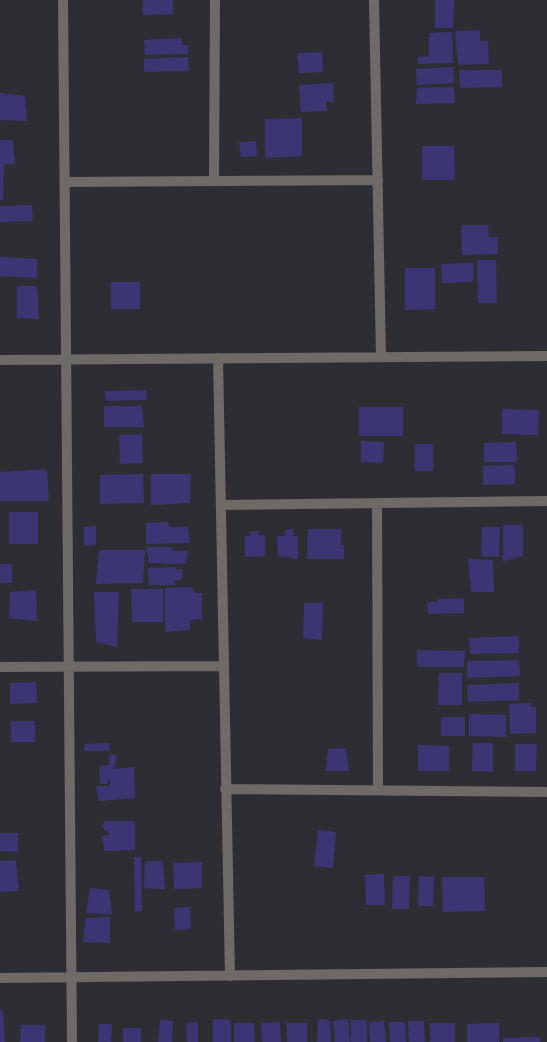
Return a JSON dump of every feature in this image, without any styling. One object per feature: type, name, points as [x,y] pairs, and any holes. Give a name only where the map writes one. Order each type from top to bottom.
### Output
[{"type":"street","points":[[63,0],[72,1042]]},
{"type":"street","points":[[214,181],[215,0]]},
{"type":"street","points":[[374,0],[381,357]]},
{"type":"street","points":[[65,182],[378,180]]},
{"type":"street","points":[[0,360],[547,356]]},
{"type":"street","points":[[218,358],[225,789],[230,976]]},
{"type":"street","points":[[221,505],[547,501]]},
{"type":"street","points":[[377,503],[378,790]]},
{"type":"street","points":[[0,667],[224,666]]},
{"type":"street","points":[[225,789],[547,792]]},
{"type":"street","points":[[0,978],[547,972]]},
{"type":"building","points":[[143,0],[173,0],[173,14],[143,15]]},
{"type":"building","points":[[435,0],[454,0],[453,28],[435,28]]},
{"type":"building","points":[[480,30],[480,41],[488,41],[489,64],[458,65],[455,31]]},
{"type":"building","points":[[452,32],[453,63],[418,64],[418,57],[429,56],[429,33]]},
{"type":"building","points":[[182,38],[182,45],[188,45],[188,54],[145,55],[144,40]]},
{"type":"building","points":[[322,52],[323,72],[299,73],[297,53]]},
{"type":"building","points":[[188,57],[189,71],[144,72],[144,59]]},
{"type":"building","points":[[453,67],[454,83],[417,85],[416,69]]},
{"type":"building","points":[[459,70],[502,70],[502,87],[460,88]]},
{"type":"building","points":[[333,83],[334,102],[326,102],[327,111],[301,112],[299,85]]},
{"type":"building","points":[[454,87],[455,103],[416,104],[417,88]]},
{"type":"building","points":[[0,93],[25,96],[27,121],[0,120]]},
{"type":"building","points":[[302,118],[302,156],[265,158],[265,119]]},
{"type":"building","points":[[0,140],[13,140],[15,164],[4,165],[3,200],[0,200]]},
{"type":"building","points":[[256,141],[257,156],[241,157],[239,142]]},
{"type":"building","points":[[422,146],[454,146],[455,180],[422,180]]},
{"type":"building","points":[[32,205],[33,221],[0,222],[0,206]]},
{"type":"building","points":[[461,225],[488,225],[489,237],[498,237],[498,254],[462,255]]},
{"type":"building","points":[[0,257],[37,259],[37,278],[0,276]]},
{"type":"building","points":[[477,260],[496,260],[497,303],[478,303]]},
{"type":"building","points":[[473,263],[473,282],[442,283],[441,264]]},
{"type":"building","points":[[405,268],[435,268],[435,309],[405,310]]},
{"type":"building","points":[[111,282],[140,282],[140,309],[111,309]]},
{"type":"building","points":[[17,286],[37,286],[39,319],[17,318]]},
{"type":"building","points":[[146,390],[147,400],[106,401],[105,391]]},
{"type":"building","points":[[104,406],[142,406],[144,427],[104,427]]},
{"type":"building","points":[[359,407],[403,407],[403,436],[359,436]]},
{"type":"building","points":[[502,409],[539,410],[538,435],[502,434]]},
{"type":"building","points":[[142,434],[143,463],[120,464],[119,435]]},
{"type":"building","points":[[361,441],[384,442],[383,463],[361,462]]},
{"type":"building","points":[[516,442],[517,462],[484,462],[484,443]]},
{"type":"building","points":[[415,444],[433,444],[433,471],[415,471]]},
{"type":"building","points":[[515,465],[515,484],[483,485],[483,466]]},
{"type":"building","points":[[47,469],[49,501],[0,501],[0,472]]},
{"type":"building","points":[[143,474],[144,503],[100,504],[100,475]]},
{"type":"building","points":[[151,474],[191,474],[190,503],[151,505]]},
{"type":"building","points":[[9,512],[38,512],[38,544],[9,544]]},
{"type":"building","points":[[168,522],[169,527],[188,527],[190,543],[146,544],[146,523]]},
{"type":"building","points":[[503,525],[523,525],[523,556],[503,561]]},
{"type":"building","points":[[96,526],[96,545],[84,546],[84,527]]},
{"type":"building","points":[[482,527],[500,527],[499,557],[481,556]]},
{"type":"building","points":[[293,528],[293,536],[298,536],[298,559],[278,556],[277,536],[285,536],[284,531]]},
{"type":"building","points":[[308,529],[341,529],[341,545],[344,545],[344,559],[307,559]]},
{"type":"building","points":[[259,531],[259,535],[265,536],[265,556],[245,557],[245,536],[251,536],[249,532]]},
{"type":"building","points":[[146,547],[172,547],[173,551],[188,551],[186,564],[149,563]]},
{"type":"building","points":[[99,550],[145,550],[143,583],[96,584]]},
{"type":"building","points":[[468,559],[493,560],[494,592],[471,592]]},
{"type":"building","points":[[0,564],[12,564],[12,583],[0,583]]},
{"type":"building","points":[[175,567],[177,570],[183,569],[182,579],[174,581],[176,585],[149,585],[148,568]]},
{"type":"building","points":[[192,587],[194,593],[202,593],[202,619],[190,620],[190,630],[165,632],[165,588]]},
{"type":"building","points":[[131,589],[163,589],[163,622],[132,622]]},
{"type":"building","points":[[36,590],[37,621],[9,618],[10,592]]},
{"type":"building","points":[[94,592],[119,592],[117,647],[96,642]]},
{"type":"building","points":[[464,598],[464,613],[428,614],[427,602],[438,602],[438,599]]},
{"type":"building","points":[[304,603],[323,603],[322,640],[303,638]]},
{"type":"building","points":[[519,636],[519,653],[470,654],[469,638]]},
{"type":"building","points":[[417,650],[465,651],[464,667],[417,667]]},
{"type":"building","points":[[519,660],[520,676],[467,678],[467,661]]},
{"type":"building","points":[[439,673],[462,673],[462,705],[438,705]]},
{"type":"building","points":[[36,682],[37,703],[10,704],[10,683]]},
{"type":"building","points":[[519,683],[519,700],[468,702],[467,685]]},
{"type":"building","points":[[531,703],[531,707],[536,707],[536,733],[510,734],[509,704]]},
{"type":"building","points":[[469,714],[506,715],[506,737],[469,736]]},
{"type":"building","points":[[441,717],[465,717],[465,736],[441,736]]},
{"type":"building","points":[[11,721],[35,721],[35,742],[11,742]]},
{"type":"building","points":[[110,743],[109,751],[84,751],[85,744]]},
{"type":"building","points":[[473,743],[493,743],[493,772],[472,771]]},
{"type":"building","points":[[515,744],[537,744],[536,771],[515,771]]},
{"type":"building","points":[[418,745],[449,746],[449,771],[418,771]]},
{"type":"building","points":[[346,748],[349,771],[326,771],[328,749]]},
{"type":"building","points":[[109,755],[117,755],[114,769],[134,767],[135,798],[99,801],[96,786],[110,786],[110,776],[107,784],[100,784],[99,766],[109,765]]},
{"type":"building","points":[[104,821],[135,821],[135,850],[104,851],[102,836],[109,835],[109,832],[102,828]]},
{"type":"building","points":[[318,830],[336,832],[333,868],[314,866]]},
{"type":"building","points":[[0,833],[18,833],[18,852],[0,851]]},
{"type":"building","points":[[134,857],[141,857],[142,911],[135,912]]},
{"type":"building","points":[[16,860],[19,891],[0,892],[0,861]]},
{"type":"building","points":[[145,861],[163,861],[165,889],[144,888]]},
{"type":"building","points":[[202,862],[202,888],[174,889],[173,863]]},
{"type":"building","points":[[384,874],[385,905],[366,905],[365,875]]},
{"type":"building","points":[[393,876],[410,876],[409,909],[392,909]]},
{"type":"building","points":[[419,876],[434,877],[433,906],[418,906]]},
{"type":"building","points":[[442,877],[484,877],[485,911],[443,912]]},
{"type":"building","points":[[90,888],[109,890],[112,914],[86,913]]},
{"type":"building","points":[[190,907],[191,929],[175,930],[174,908]]},
{"type":"building","points":[[110,917],[110,943],[83,942],[86,918]]},
{"type":"building","points":[[3,1010],[5,1042],[0,1042],[0,1011]]},
{"type":"building","points":[[213,1019],[231,1020],[231,1042],[213,1042]]},
{"type":"building","points":[[318,1019],[330,1020],[331,1042],[317,1042]]},
{"type":"building","points":[[348,1019],[350,1042],[335,1042],[333,1021]]},
{"type":"building","points":[[160,1020],[173,1021],[172,1042],[158,1042]]},
{"type":"building","points":[[351,1020],[367,1020],[367,1042],[351,1042]]},
{"type":"building","points":[[384,1021],[386,1042],[370,1042],[369,1022]]},
{"type":"building","points":[[408,1021],[424,1021],[425,1042],[409,1042]]},
{"type":"building","points":[[198,1022],[198,1042],[187,1042],[186,1023]]},
{"type":"building","points":[[280,1022],[281,1042],[262,1042],[261,1023]]},
{"type":"building","points":[[389,1022],[405,1022],[406,1042],[390,1042]]},
{"type":"building","points":[[234,1023],[254,1023],[255,1042],[234,1042]]},
{"type":"building","points":[[287,1023],[307,1023],[307,1042],[287,1042]]},
{"type":"building","points":[[430,1023],[455,1023],[455,1042],[430,1042]]},
{"type":"building","points":[[499,1023],[499,1042],[467,1042],[467,1024]]},
{"type":"building","points":[[99,1024],[112,1024],[111,1042],[98,1042]]},
{"type":"building","points":[[21,1025],[45,1025],[45,1042],[20,1042]]},
{"type":"building","points":[[123,1028],[141,1028],[141,1042],[123,1042]]},
{"type":"building","points":[[540,1037],[540,1042],[503,1042],[503,1038]]}]
